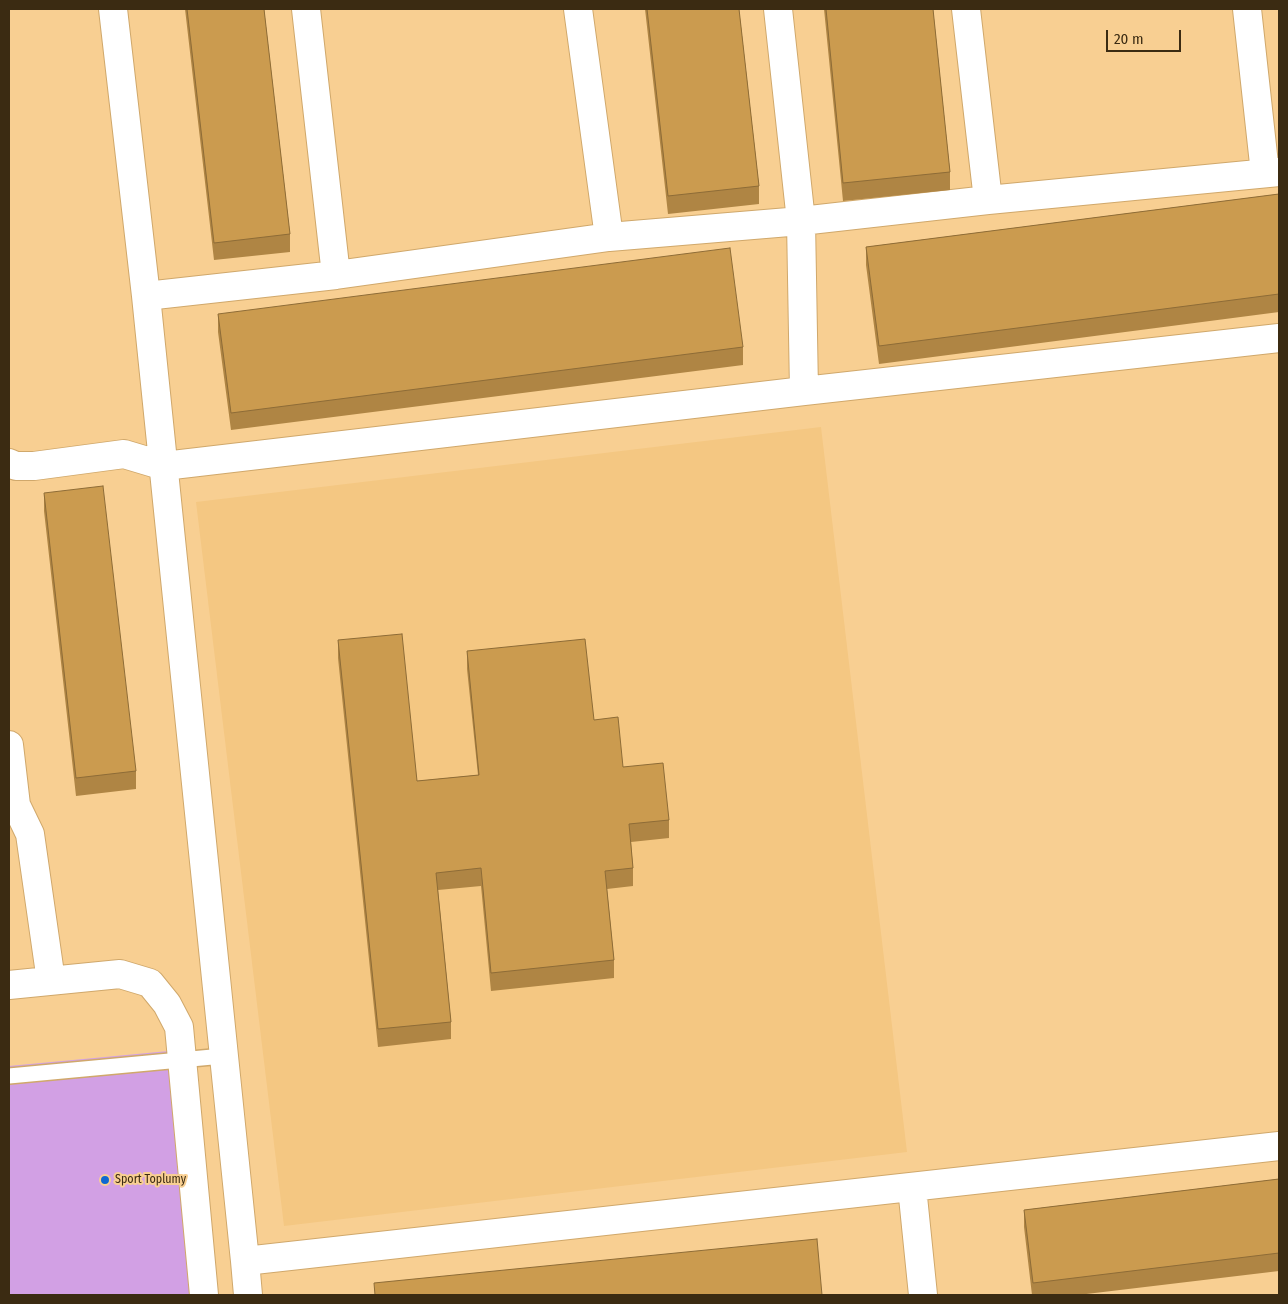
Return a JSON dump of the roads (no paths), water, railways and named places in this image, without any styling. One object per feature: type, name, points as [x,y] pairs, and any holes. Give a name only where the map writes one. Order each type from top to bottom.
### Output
[{"type":"street","points":[[113,9],[164,466],[248,1295]]},
{"type":"street","points":[[306,9],[336,275]]},
{"type":"street","points":[[578,9],[610,237]]},
{"type":"street","points":[[778,9],[801,221],[804,390]]},
{"type":"street","points":[[966,9],[988,200]]},
{"type":"street","points":[[146,296],[336,275],[610,237],[801,221],[988,200],[1272,173],[1247,9]]},
{"type":"street","points":[[9,463],[16,466],[34,466],[124,454],[164,466],[804,390],[1279,338]]},
{"type":"street","points":[[9,745],[12,804],[30,834],[50,981]]},
{"type":"street","points":[[9,985],[120,974],[150,983],[167,1004],[179,1027],[204,1295]]},
{"type":"street","points":[[244,1261],[1279,1146]]},
{"type":"street","points":[[912,1187],[923,1295]]},
{"type":"lane","points":[[9,1076],[223,1056]]},
{"type":"place","name":"Sport Toplumy","points":[[105,1180]]}]
